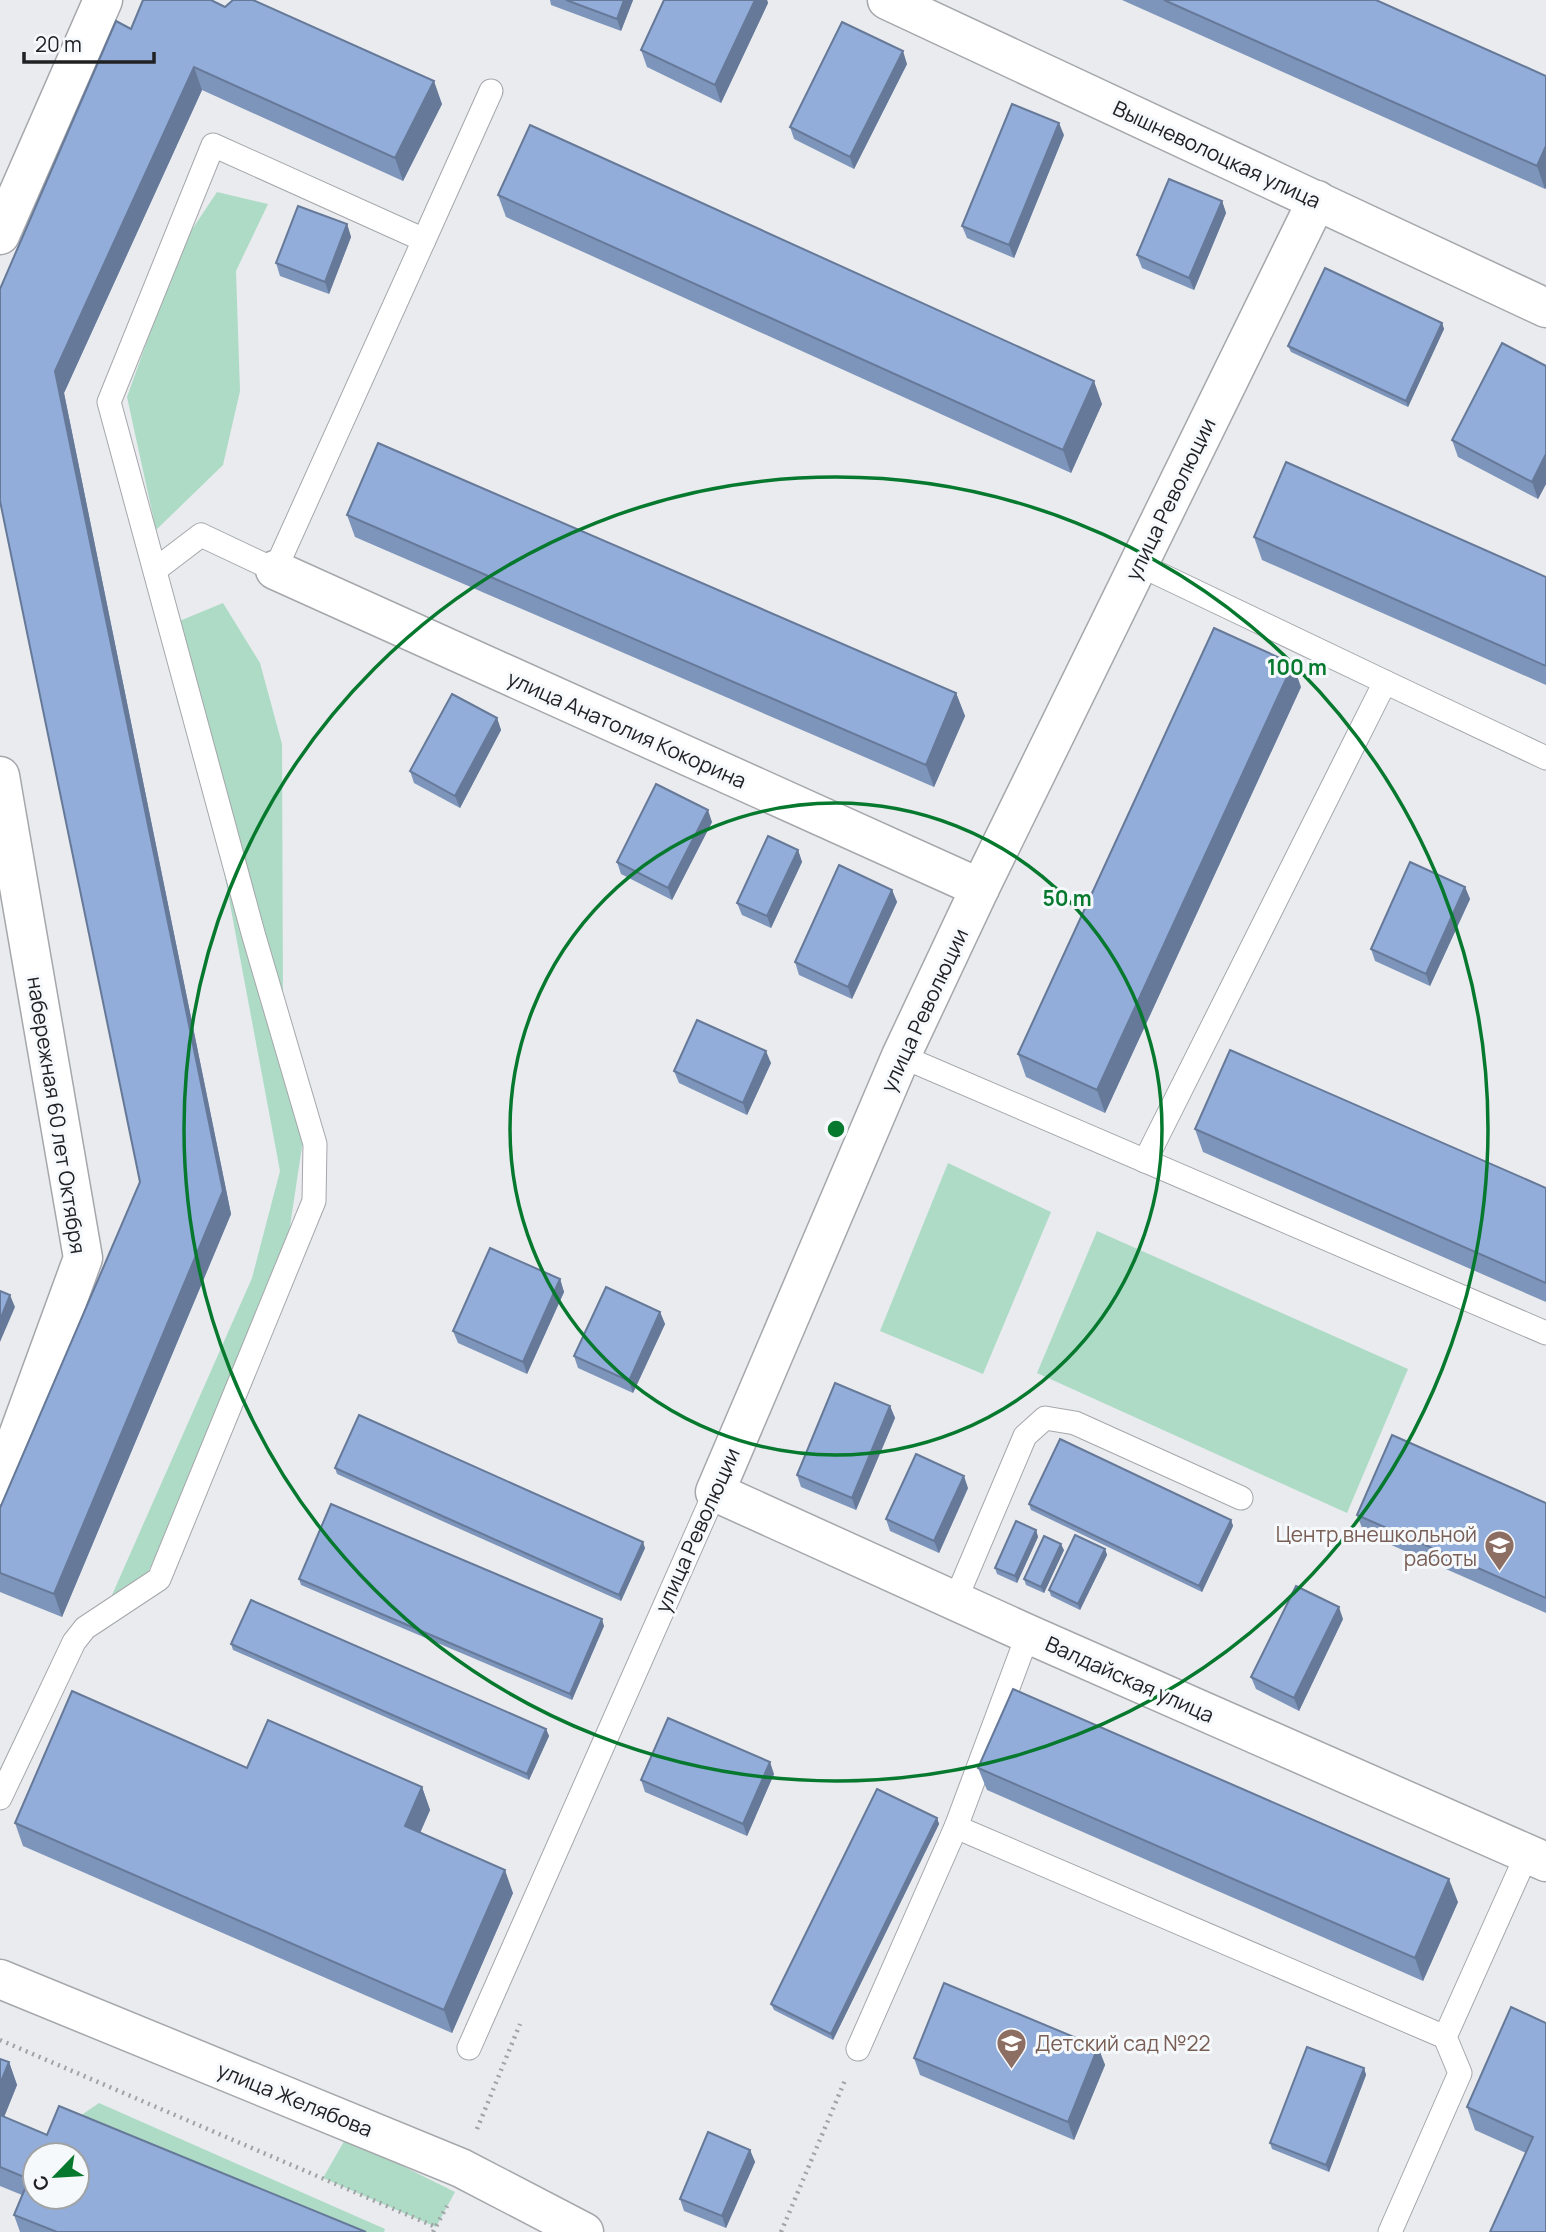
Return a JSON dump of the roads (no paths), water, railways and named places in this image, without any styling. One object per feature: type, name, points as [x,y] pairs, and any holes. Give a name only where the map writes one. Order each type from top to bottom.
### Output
[{"type":"street","points":[[0,235],[103,0]]},
{"type":"street","name":"Вышневолоцкая улица","points":[[887,0],[1546,309]]},
{"type":"street","name":"улица Революции","points":[[715,1492],[901,1056],[980,888],[1317,200]]},
{"type":"street","name":"улица Анатолия Кокорина","points":[[275,570],[980,888]]},
{"type":"street","name":"набережная 60 лет Октября","points":[[0,776],[83,1258],[0,1485]]},
{"type":"street","name":"Валдайская улица","points":[[715,1492],[1028,1634],[1537,1858]]},
{"type":"street","name":"улица Желябова","points":[[0,1979],[461,2168],[584,2232]]},
{"type":"lane","points":[[155,570],[201,535],[275,570],[491,91]]},
{"type":"lane","points":[[0,1798],[74,1642],[85,1628],[159,1579],[314,1201],[315,1144],[253,933],[109,402],[213,145],[424,240]]},
{"type":"lane","points":[[1138,564],[1546,758]]},
{"type":"lane","points":[[1145,1161],[1385,682]]},
{"type":"lane","points":[[901,1056],[1546,1333]]},
{"type":"lane","points":[[955,1601],[1025,1436],[1045,1418],[1075,1423],[1241,1498]]},
{"type":"lane","name":"улица Революции","points":[[469,2048],[715,1492]]},
{"type":"lane","points":[[858,2049],[956,1827],[1028,1634]]},
{"type":"lane","points":[[956,1827],[1445,2037],[1460,2073],[1390,2232]]},
{"type":"lane","points":[[1445,2037],[1537,1858]]},
{"type":"place","name":"Центр внешкольной работы","points":[[1500,1573]]},
{"type":"place","name":"Детский сад №22","points":[[1012,2070]]}]
